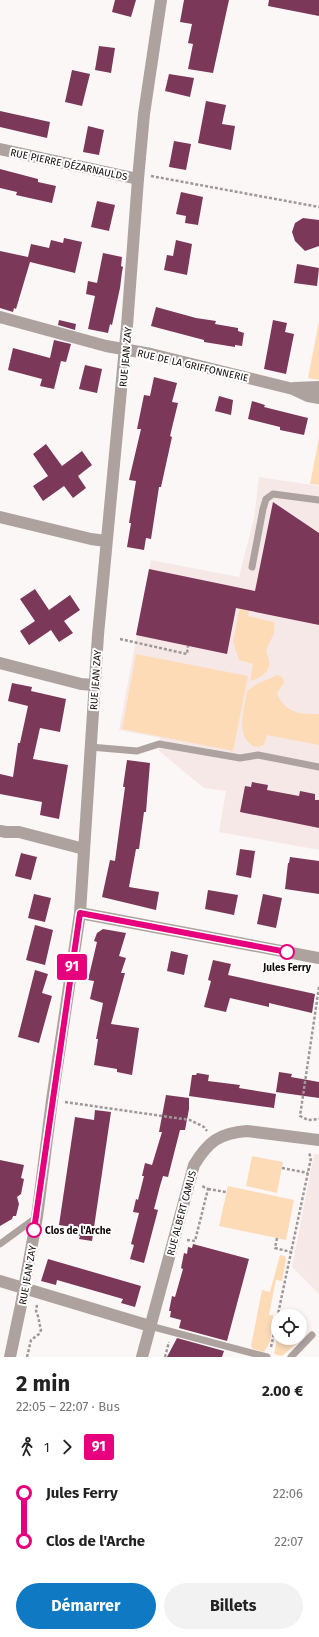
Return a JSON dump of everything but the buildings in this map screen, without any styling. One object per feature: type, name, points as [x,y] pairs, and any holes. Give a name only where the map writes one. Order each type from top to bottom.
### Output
[{"type":"street","name":"RUE JEAN ZAY","points":[[10,1357],[37,1217],[54,1085],[80,913],[94,685],[106,541],[142,177],[144,114],[161,0]]},
{"type":"street","name":"RUE PIERRE DÉZARNAULDS","points":[[0,149],[142,177]]},
{"type":"street","name":"RUE DE LA GRIFFONNERIE","points":[[0,317],[106,346],[125,349],[292,389],[308,396],[319,398]]},
{"type":"street","name":"RUE DE LA GRIFFONNERIE","points":[[292,389],[319,387]]},
{"type":"street","points":[[0,517],[90,539],[106,541]]},
{"type":"street","points":[[0,663],[80,684],[94,685]]},
{"type":"street","points":[[0,831],[19,832],[84,849]]},
{"type":"street","points":[[80,913],[319,958]]},
{"type":"street","name":"RUE ALBERT CAMUS","points":[[142,1357],[194,1165],[202,1152],[214,1140],[228,1134],[247,1130],[319,1140]]},
{"type":"street","points":[[0,1281],[150,1326]]},
{"type":"lane","points":[[252,567],[266,499],[273,494],[319,500]]},
{"type":"lane","points":[[90,747],[137,751],[159,744],[240,758],[258,755],[319,767]]},
{"type":"lane","points":[[0,1244],[37,1217]]},
{"type":"lane","points":[[150,1326],[267,1357]]},
{"type":"lane","points":[[291,1357],[312,1335]]},
{"type":"path","points":[[142,177],[319,207]]},
{"type":"path","points":[[120,639],[187,654],[188,646]]},
{"type":"path","points":[[319,987],[300,1116],[308,1120],[319,1120]]},
{"type":"path","points":[[62,1102],[190,1120],[204,1127],[214,1140]]},
{"type":"path","points":[[271,1350],[311,1158],[307,1150]]},
{"type":"path","points":[[282,1168],[308,1173]]},
{"type":"path","points":[[200,1184],[208,1189],[226,1192]]},
{"type":"path","points":[[195,1241],[208,1189]]},
{"type":"path","points":[[277,1238],[275,1248],[291,1252]]},
{"type":"path","points":[[27,1357],[31,1340],[39,1334],[41,1330],[38,1322],[39,1317],[36,1311],[37,1305],[41,1302]]},
{"type":"path","points":[[165,1357],[172,1332]]},
{"type":"shaded area","points":[[319,321],[319,380],[308,378]]},
{"type":"shaded area","points":[[319,438],[319,485],[310,484]]},
{"type":"shaded area","points":[[259,477],[319,486],[319,850],[219,832],[226,791],[204,788],[159,751],[160,738],[119,730],[151,560],[239,577],[254,518]]},
{"type":"shaded area","points":[[243,590],[252,592],[248,616],[274,622],[273,636],[266,650],[269,660],[269,668],[264,674],[250,681],[253,664],[239,660],[233,642]]},
{"type":"shaded area","points":[[136,654],[248,676],[233,751],[122,729]]},
{"type":"shaded area","points":[[278,675],[283,678],[284,683],[277,693],[284,705],[299,713],[319,714],[319,745],[267,735],[264,745],[256,747],[249,743],[245,738],[242,718],[247,691],[257,684]]},
{"type":"shaded area","points":[[314,1154],[319,1154],[319,1294],[292,1267]]},
{"type":"shaded area","points":[[252,1156],[283,1162],[277,1193],[246,1186]]},
{"type":"shaded area","points":[[228,1186],[294,1200],[286,1240],[219,1226]]},
{"type":"shaded area","points":[[280,1255],[285,1256],[286,1260],[282,1281],[276,1280],[269,1315],[271,1315],[270,1342],[264,1352],[253,1349],[251,1346],[262,1290],[270,1292]]},
{"type":"shaded area","points":[[276,1345],[295,1345],[282,1356],[274,1354]]},
{"type":"bus line","name":"91","points":[[34,1230],[80,913],[287,952]]},
{"type":"place","name":"Jules Ferry","points":[[287,952]]},
{"type":"place","name":"Clos de l'Arche","points":[[34,1230]]}]
